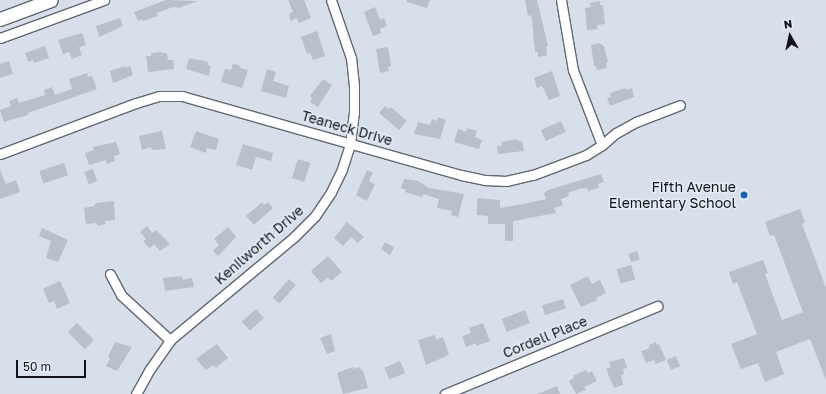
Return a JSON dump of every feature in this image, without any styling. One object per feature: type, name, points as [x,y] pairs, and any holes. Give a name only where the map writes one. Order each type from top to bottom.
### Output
[{"type":"main road","points":[[0,19],[51,0]]},
{"type":"street","points":[[0,38],[104,0]]},
{"type":"street","name":"Kenilworth Drive","points":[[136,394],[150,369],[170,340],[294,237],[315,216],[331,192],[342,169],[350,144],[354,100],[351,58],[331,0]]},
{"type":"street","points":[[561,0],[573,70],[602,145]]},
{"type":"street","name":"Teaneck Drive","points":[[0,154],[136,103],[159,96],[182,96],[461,175],[485,180],[506,182],[560,166],[586,155],[602,145],[616,133],[636,122],[680,106]]},
{"type":"street","points":[[110,274],[121,294],[170,340]]},
{"type":"street","name":"Cordell Place","points":[[445,394],[657,306]]},
{"type":"building","points":[[166,0],[198,1],[179,8],[173,7],[157,13],[158,16],[143,21],[142,19],[138,21],[134,12]]},
{"type":"building","points":[[288,0],[304,0],[311,18],[299,23],[297,18],[291,21],[289,14],[293,12]]},
{"type":"building","points":[[407,0],[430,0],[427,8],[407,2]]},
{"type":"building","points":[[525,0],[537,0],[548,46],[546,47],[547,55],[545,56],[538,57],[538,52],[535,52],[532,20],[531,15],[528,16]]},
{"type":"building","points":[[600,1],[600,5],[603,5],[605,24],[597,25],[598,29],[587,30],[585,8],[591,7],[590,3]]},
{"type":"building","points":[[375,7],[380,20],[384,18],[387,26],[380,29],[381,33],[373,36],[364,12]]},
{"type":"building","points":[[120,18],[123,26],[99,37],[96,26]]},
{"type":"building","points":[[317,31],[325,56],[313,60],[310,53],[307,54],[301,37]]},
{"type":"building","points":[[82,33],[86,45],[79,47],[82,55],[72,59],[69,52],[63,54],[58,40]]},
{"type":"building","points":[[599,43],[604,46],[608,62],[606,63],[607,68],[597,70],[596,66],[594,66],[591,45]]},
{"type":"building","points":[[45,46],[49,58],[34,63],[33,60],[28,62],[25,53]]},
{"type":"building","points":[[388,47],[391,66],[388,67],[389,71],[380,73],[376,49]]},
{"type":"building","points":[[151,53],[167,53],[168,60],[173,60],[174,69],[148,72],[146,56],[151,56]]},
{"type":"building","points":[[189,58],[208,62],[207,65],[211,66],[209,76],[186,69]]},
{"type":"building","points":[[9,61],[13,74],[0,78],[0,64]]},
{"type":"building","points":[[233,64],[239,65],[241,68],[248,70],[242,88],[221,82],[225,69],[231,70]]},
{"type":"building","points":[[125,66],[125,68],[130,66],[133,75],[113,83],[110,71]]},
{"type":"building","points":[[267,69],[276,72],[273,81],[289,86],[286,98],[261,91]]},
{"type":"building","points":[[552,71],[560,96],[549,100],[542,86],[537,88],[534,78]]},
{"type":"building","points":[[87,73],[88,77],[92,76],[97,89],[28,113],[28,115],[4,122],[0,110],[11,106],[9,101],[17,98],[19,103],[45,95],[44,90],[52,87],[55,95],[72,89],[69,79]]},
{"type":"building","points":[[323,79],[332,85],[318,107],[310,102],[312,98],[310,96]]},
{"type":"building","points":[[625,88],[626,90],[632,88],[634,97],[610,106],[607,98],[611,97],[610,93]]},
{"type":"building","points":[[385,106],[389,109],[391,107],[407,121],[399,130],[379,113]]},
{"type":"building","points":[[438,117],[446,120],[440,139],[414,134],[418,122],[430,125],[432,119],[437,121]]},
{"type":"building","points":[[561,121],[566,132],[546,141],[541,130]]},
{"type":"building","points":[[467,128],[477,131],[475,137],[482,140],[479,149],[454,142],[458,129],[466,132]]},
{"type":"building","points":[[162,131],[166,149],[152,150],[151,147],[142,150],[139,136]]},
{"type":"building","points":[[196,131],[219,139],[216,150],[207,148],[206,153],[190,147]]},
{"type":"building","points":[[518,139],[518,141],[522,141],[524,151],[498,154],[497,146],[502,146],[501,142]]},
{"type":"building","points":[[116,142],[120,154],[114,156],[115,161],[107,164],[106,160],[89,165],[85,153],[94,150],[93,147]]},
{"type":"building","points":[[243,144],[273,153],[271,161],[256,157],[252,170],[236,165]]},
{"type":"building","points":[[298,159],[310,163],[304,182],[292,178]]},
{"type":"building","points":[[64,163],[68,175],[43,183],[39,171]]},
{"type":"building","points":[[93,169],[97,181],[88,184],[84,172]]},
{"type":"building","points":[[0,170],[6,184],[16,180],[20,192],[0,199]]},
{"type":"building","points":[[367,170],[373,173],[369,181],[375,184],[367,201],[356,195]]},
{"type":"building","points":[[601,174],[604,182],[598,184],[599,188],[588,191],[587,188],[582,188],[568,193],[569,196],[561,199],[563,205],[554,208],[556,213],[513,221],[513,241],[505,241],[505,224],[488,224],[488,216],[477,215],[477,198],[500,200],[500,208],[523,204],[546,199],[544,193],[548,190]]},
{"type":"building","points":[[404,179],[418,181],[429,188],[464,194],[458,217],[451,215],[452,211],[437,208],[439,199],[423,194],[422,197],[405,192],[406,190],[401,188]]},
{"type":"building","points":[[114,201],[115,220],[105,221],[106,224],[97,226],[97,223],[86,224],[84,208],[94,206],[96,203]]},
{"type":"building","points":[[262,202],[264,205],[268,202],[273,208],[254,225],[246,216]]},
{"type":"building","points":[[800,209],[805,222],[802,224],[826,288],[826,380],[810,339],[776,352],[784,374],[765,382],[758,363],[741,369],[731,344],[757,334],[737,282],[733,284],[729,272],[763,260],[768,273],[765,274],[782,320],[803,312],[774,235],[770,236],[765,222]]},
{"type":"building","points":[[347,222],[364,237],[358,243],[351,237],[343,246],[334,238]]},
{"type":"building","points":[[147,226],[152,233],[156,230],[170,244],[160,251],[154,244],[150,248],[148,247],[143,241],[146,239],[140,232]]},
{"type":"building","points":[[228,227],[236,237],[218,256],[213,251],[219,245],[214,239]]},
{"type":"building","points":[[42,228],[68,240],[58,262],[46,258],[51,241],[39,236]]},
{"type":"building","points":[[385,242],[394,247],[390,255],[381,249]]},
{"type":"building","points":[[637,251],[640,260],[631,262],[628,254]]},
{"type":"building","points":[[328,256],[342,272],[331,281],[328,277],[321,283],[311,271]]},
{"type":"building","points":[[631,265],[635,279],[621,284],[617,269]]},
{"type":"building","points":[[182,276],[183,280],[192,278],[194,287],[165,291],[163,278]]},
{"type":"building","points":[[588,276],[592,284],[600,280],[606,293],[596,298],[597,300],[581,307],[570,285]]},
{"type":"building","points":[[289,279],[296,285],[279,304],[273,298]]},
{"type":"building","points":[[60,281],[70,303],[57,309],[54,301],[49,303],[43,289]]},
{"type":"building","points":[[563,299],[566,309],[545,315],[542,305]]},
{"type":"building","points":[[256,309],[264,318],[250,331],[242,322]]},
{"type":"building","points":[[525,310],[530,323],[507,332],[502,319]]},
{"type":"building","points":[[77,323],[94,340],[85,349],[68,332]]},
{"type":"building","points":[[483,323],[490,341],[476,346],[476,343],[466,347],[462,336],[471,333],[469,328]]},
{"type":"building","points":[[331,334],[335,351],[327,354],[320,338]]},
{"type":"building","points":[[435,335],[436,340],[443,337],[449,355],[426,365],[418,340]]},
{"type":"building","points":[[115,342],[132,347],[117,371],[106,366],[110,358],[108,357]]},
{"type":"building","points":[[656,342],[657,345],[659,344],[666,360],[656,364],[654,360],[646,363],[641,351],[650,348],[649,345]]},
{"type":"building","points":[[217,344],[228,358],[216,368],[213,365],[206,370],[196,359]]},
{"type":"building","points":[[676,356],[680,366],[671,370],[667,360]]},
{"type":"building","points":[[624,358],[627,368],[623,369],[624,374],[621,375],[623,385],[614,388],[606,369],[611,367],[609,362]]},
{"type":"building","points":[[400,361],[405,373],[389,380],[384,368]]},
{"type":"building","points":[[353,367],[353,369],[359,367],[363,371],[368,388],[343,394],[337,373]]},
{"type":"building","points":[[586,370],[588,373],[592,371],[597,381],[584,387],[586,390],[576,394],[569,381],[574,378],[573,376]]},
{"type":"building","points":[[557,386],[560,394],[537,394]]},
{"type":"place","name":"Fifth Avenue Elementary School","points":[[744,195]]}]
